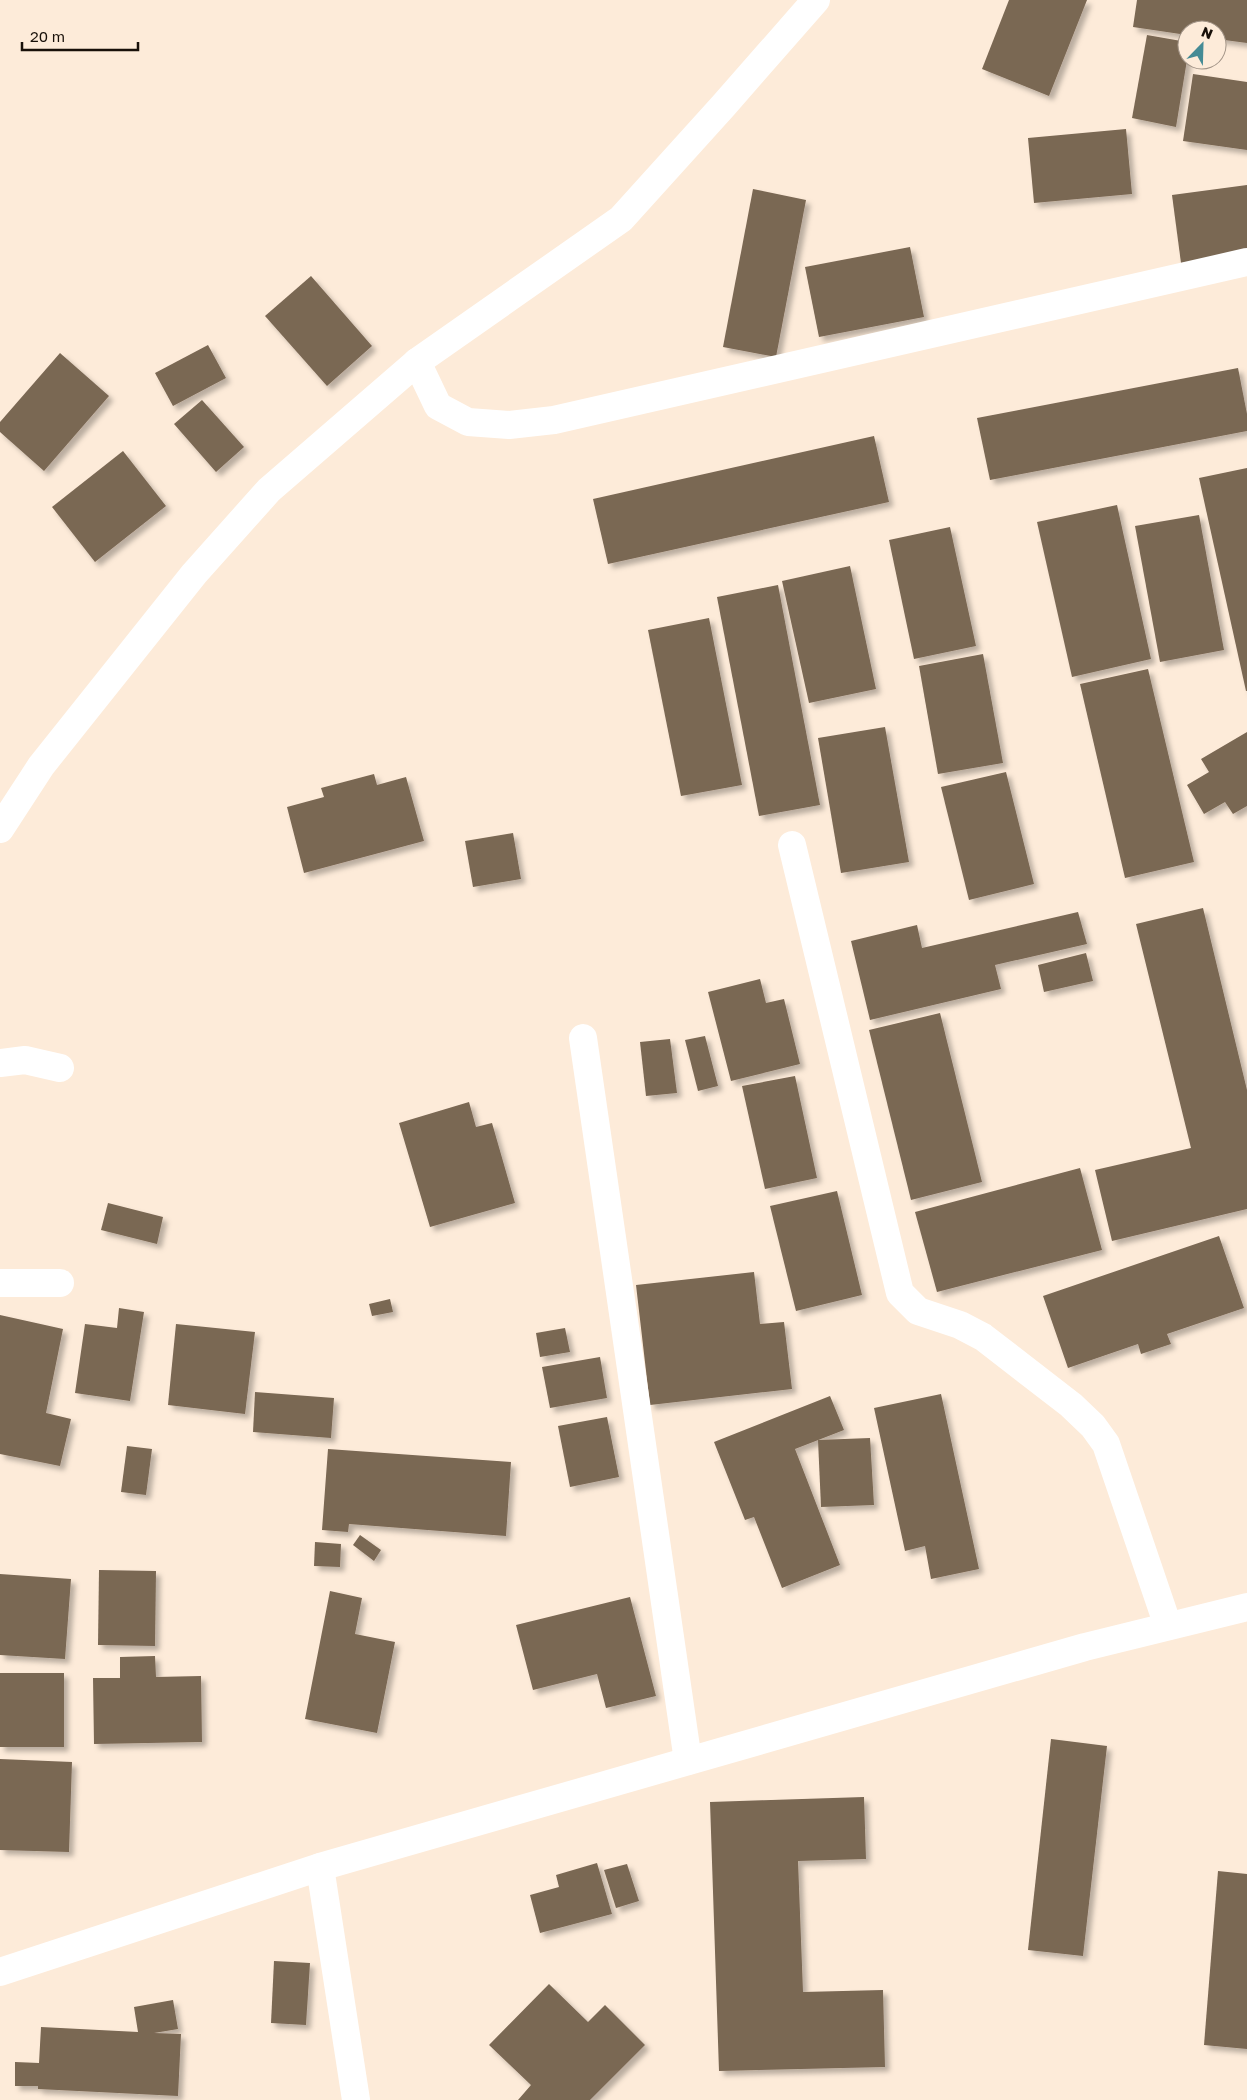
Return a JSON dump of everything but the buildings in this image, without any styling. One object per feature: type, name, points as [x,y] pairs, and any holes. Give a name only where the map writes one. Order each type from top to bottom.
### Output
[{"type":"street","points":[[0,829],[47,758],[194,574],[269,490],[417,362],[621,219],[816,0]]},
{"type":"street","points":[[417,362],[438,406],[468,422],[509,425],[554,420],[1247,262]]},
{"type":"street","points":[[792,845],[900,1293],[918,1311],[960,1325],[983,1336],[1071,1404],[1093,1426],[1106,1444],[1168,1626]]},
{"type":"street","points":[[582,1038],[688,1761]]},
{"type":"street","points":[[0,1064],[25,1060],[60,1068]]},
{"type":"street","points":[[0,1283],[60,1283]]},
{"type":"street","points":[[0,1972],[320,1867],[1085,1647],[1247,1608]]},
{"type":"street","points":[[320,1867],[356,2100]]}]
